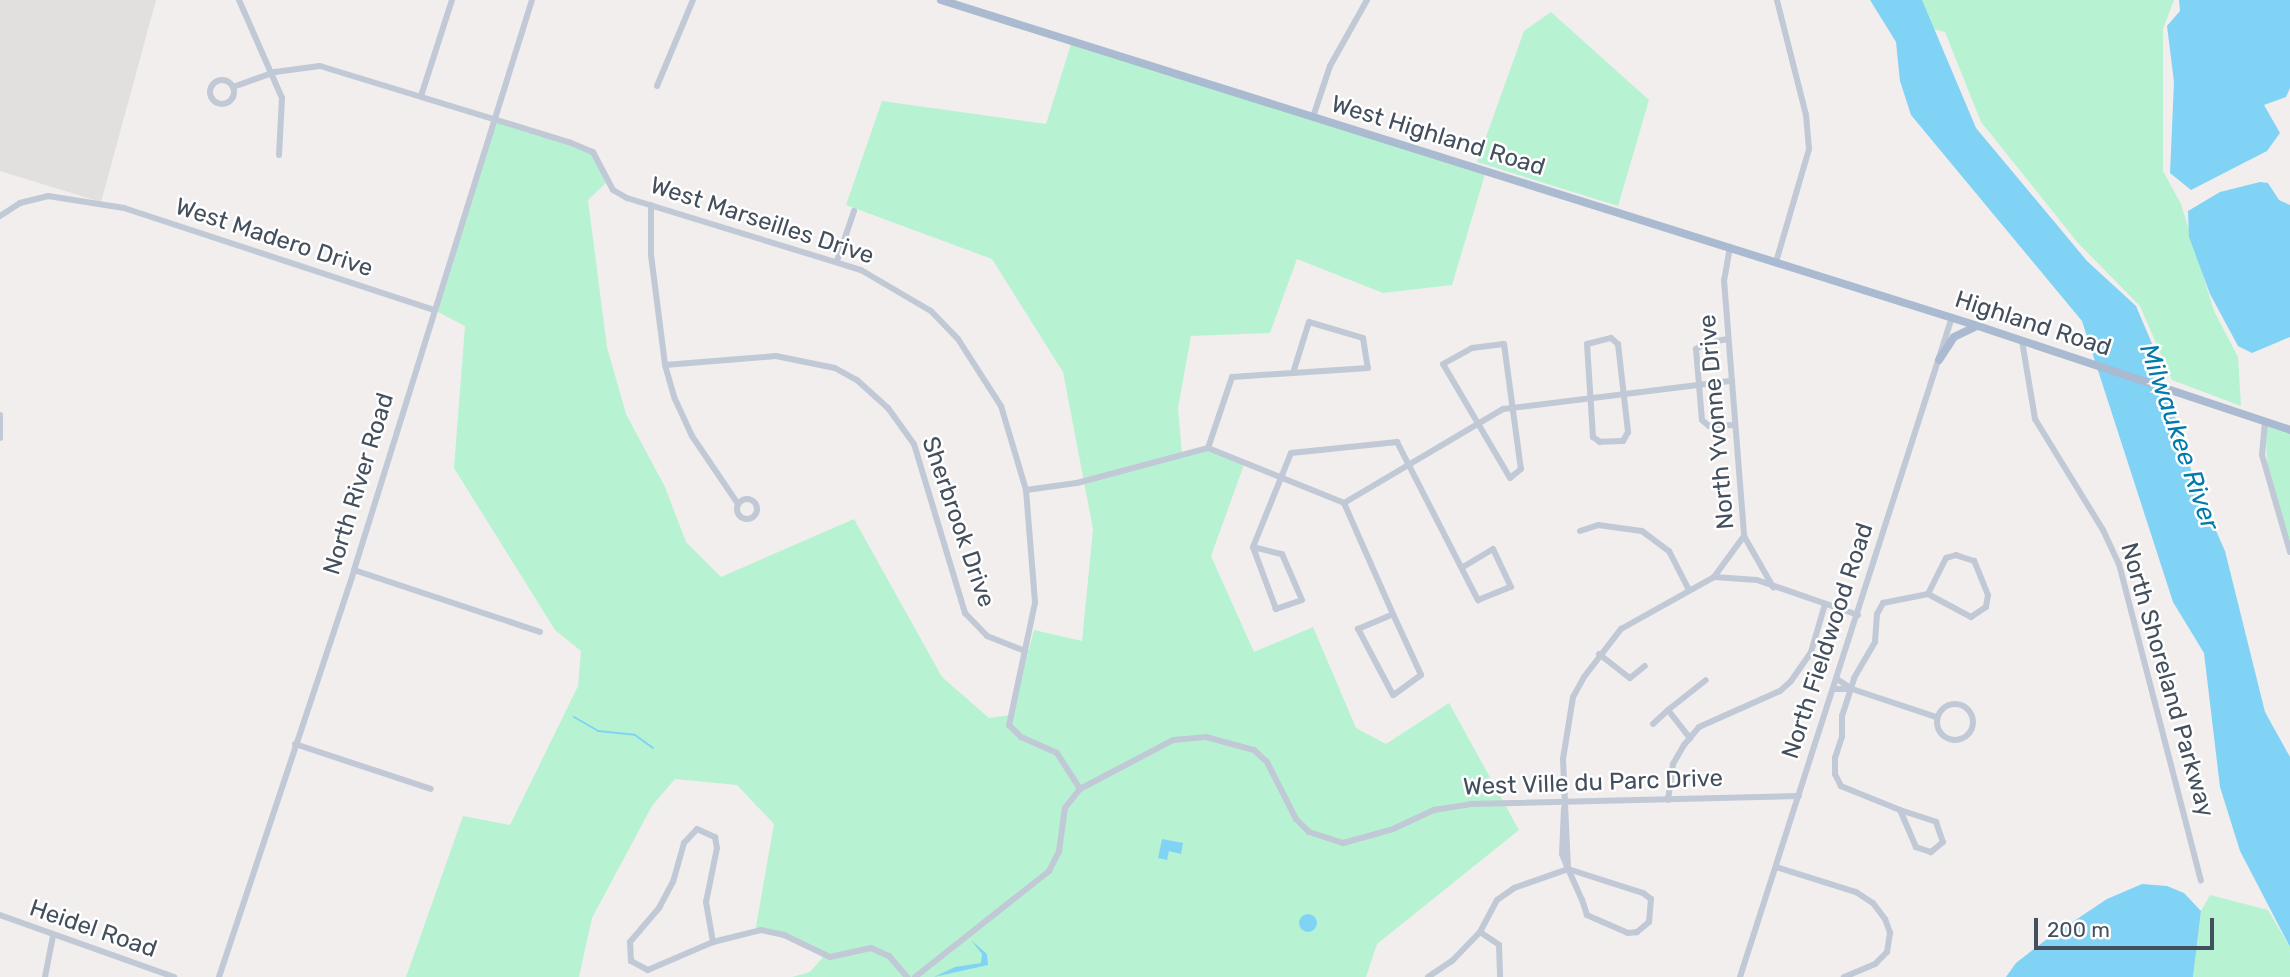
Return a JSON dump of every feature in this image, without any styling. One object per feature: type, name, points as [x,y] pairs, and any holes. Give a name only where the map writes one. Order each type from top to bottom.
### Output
[{"type":"main road","name":"West Highland Road","points":[[941,0],[1923,308]]},
{"type":"main road","name":"Highland Road","points":[[1923,308],[2290,430]]},
{"type":"main road","points":[[1939,360],[1954,337],[1978,326]]},
{"type":"street","points":[[239,0],[275,72],[284,109],[279,155]]},
{"type":"street","points":[[421,96],[452,0]]},
{"type":"street","name":"North River Road","points":[[219,977],[354,570],[532,0]]},
{"type":"street","points":[[657,86],[693,0]]},
{"type":"street","points":[[1313,117],[1330,66],[1367,0]]},
{"type":"street","points":[[1776,262],[1809,149],[1806,115],[1777,0]]},
{"type":"street","name":"West Marseilles Drive","points":[[233,87],[275,72],[320,66],[586,147],[598,159],[613,190],[651,205],[837,261],[893,285],[931,311],[958,339],[1001,406],[1026,490],[1035,603],[1009,725],[1020,737],[1057,752],[1080,789]]},
{"type":"street","name":"West Madero Drive","points":[[0,216],[20,203],[48,195],[124,208],[434,310]]},
{"type":"street","points":[[651,205],[648,228],[665,365],[687,427],[738,504]]},
{"type":"street","points":[[837,261],[854,211]]},
{"type":"street","name":"North Yvonne Drive","points":[[1730,247],[1724,269],[1744,536],[1773,587]]},
{"type":"street","name":"North Fieldwood Road","points":[[1740,977],[1838,679],[1952,317]]},
{"type":"street","points":[[1208,448],[1232,377],[1293,373],[1368,368],[1363,338],[1309,322],[1293,373]]},
{"type":"street","points":[[1611,338],[1618,344],[1623,393],[1628,432],[1623,441],[1595,440],[1587,344],[1595,339],[1611,338]]},
{"type":"street","points":[[1728,339],[1697,346],[1699,386],[1705,425],[1735,425]]},
{"type":"street","name":"North Shoreland Parkway","points":[[2022,341],[2035,419],[2103,530],[2119,564],[2201,881]]},
{"type":"street","points":[[1504,344],[1516,407],[1521,468],[1510,478],[1443,364],[1472,348],[1504,344]]},
{"type":"street","name":"Sherbrook Drive","points":[[665,365],[776,356],[835,368],[857,380],[888,408],[914,444],[965,613],[987,636],[1025,651]]},
{"type":"street","points":[[1344,503],[1477,422],[1516,407],[1732,381]]},
{"type":"street","points":[[0,415],[0,438]]},
{"type":"street","points":[[2265,421],[2262,455],[2290,552]]},
{"type":"street","points":[[1253,547],[1282,554],[1302,600],[1276,610],[1253,547],[1291,453],[1397,442],[1478,600],[1511,587],[1493,549],[1462,567]]},
{"type":"street","points":[[1026,490],[1077,483],[1208,448],[1344,503],[1421,675],[1393,695],[1358,629],[1392,614]]},
{"type":"street","points":[[1580,531],[1598,525],[1642,530],[1669,551],[1689,590]]},
{"type":"street","points":[[1428,977],[1452,961],[1480,932],[1497,900],[1568,869],[1643,892],[1651,899],[1649,922],[1637,932],[1628,933],[1587,915],[1568,869],[1566,727],[1573,697],[1600,654],[1629,623],[1714,577],[1744,536]]},
{"type":"street","points":[[1900,810],[1916,847],[1931,852],[1943,842],[1936,822],[1900,810],[1852,794],[1835,774],[1842,716],[1875,642],[1877,614],[1883,603],[1928,594],[1971,617],[1986,607],[1988,595],[1974,561],[1956,555],[1946,558],[1928,594]]},
{"type":"street","points":[[354,570],[540,632]]},
{"type":"street","points":[[1714,577],[1757,580],[1858,615]]},
{"type":"street","points":[[1668,800],[1673,764],[1699,727],[1780,691],[1791,681],[1811,652],[1825,604]]},
{"type":"street","points":[[1600,654],[1630,678],[1645,666]]},
{"type":"street","points":[[1838,679],[1852,689],[1936,717]]},
{"type":"street","points":[[1653,724],[1706,680]]},
{"type":"street","points":[[1834,689],[1852,689]]},
{"type":"street","points":[[1960,705],[1971,714],[1972,726],[1964,737],[1952,739],[1942,733],[1936,717],[1948,706],[1960,705]]},
{"type":"street","points":[[1668,710],[1690,738]]},
{"type":"street","name":"West Ville du Parc Drive","points":[[1080,789],[1170,741],[1190,736],[1254,750],[1267,762],[1296,819],[1308,832],[1343,843],[1434,810],[1470,804],[1799,796]]},
{"type":"street","points":[[295,744],[431,789]]},
{"type":"street","points":[[915,977],[1049,871],[1059,851],[1065,808],[1080,789]]},
{"type":"street","points":[[713,942],[706,902],[717,848],[715,837],[697,829],[684,843],[673,882],[659,908],[630,942],[628,951],[631,961],[648,970],[713,942],[761,930],[784,935],[830,957],[871,948],[888,956],[907,977]]},
{"type":"street","points":[[1776,867],[1856,891],[1873,903],[1885,919],[1890,933],[1887,952],[1875,964],[1844,977]]},
{"type":"street","name":"Heidel Road","points":[[0,915],[153,974],[174,977]]},
{"type":"street","points":[[1480,932],[1499,945],[1500,977]]},
{"type":"street","points":[[45,977],[53,936]]},
{"type":"shaded area","points":[[0,0],[156,0],[101,202],[0,171]]},
{"type":"green space","points":[[1922,0],[2174,0],[2163,29],[2163,171],[2181,204],[2214,311],[2238,357],[2241,406],[2172,380],[2140,306],[2078,243],[1981,122],[1945,32],[1933,29]]},
{"type":"green space","points":[[1551,12],[1649,100],[1618,206],[1477,162],[1524,31]]},
{"type":"green space","points":[[1072,41],[1486,171],[1452,285],[1383,293],[1297,259],[1270,333],[1191,336],[1178,408],[1182,455],[1208,448],[1245,462],[1211,556],[1254,652],[1313,627],[1356,728],[1386,744],[1449,703],[1519,830],[1377,944],[1366,977],[792,977],[810,972],[825,955],[784,935],[755,932],[774,824],[737,785],[675,779],[652,806],[592,918],[579,977],[406,977],[463,816],[510,825],[578,686],[581,651],[555,630],[454,468],[465,326],[434,310],[494,119],[593,152],[608,181],[588,200],[607,347],[626,414],[665,487],[686,542],[721,577],[854,519],[942,677],[989,718],[1011,715],[1034,630],[1082,641],[1093,529],[1063,372],[992,259],[846,205],[882,101],[1046,124]]},
{"type":"green space","points":[[2265,425],[2290,434],[2290,541],[2268,476]]},
{"type":"green space","points":[[2210,895],[2268,910],[2290,947],[2290,977],[2193,977],[2201,911]]},
{"type":"water","name":"Milwaukee River","points":[[1870,0],[1922,0],[1976,128],[2087,261],[2136,306],[2156,353],[2195,483],[2225,551],[2265,712],[2290,757],[2290,947],[2240,851],[2220,787],[2204,653],[2173,602],[2082,321],[1911,115],[1900,81],[1896,42]]},
{"type":"water","points":[[2179,0],[2290,0],[2290,88],[2286,97],[2264,105],[2280,133],[2267,151],[2191,190],[2170,173],[2174,82],[2167,26],[2180,11]]},
{"type":"water","points":[[2260,182],[2268,183],[2279,200],[2290,205],[2290,337],[2252,353],[2238,346],[2210,294],[2189,237],[2188,211],[2220,192]]},
{"type":"water","points":[[1162,839],[1183,843],[1181,854],[1169,851],[1167,860],[1158,858]]},
{"type":"water","points":[[2142,884],[2167,886],[2184,893],[2201,911],[2193,977],[2006,977],[2016,963],[2047,939],[2107,899]]},
{"type":"water","points":[[1308,914],[1314,917],[1317,923],[1314,929],[1308,932],[1302,929],[1299,923],[1302,917]]},
{"type":"water","points":[[971,940],[987,954],[988,965],[934,977],[955,967],[981,963],[982,954]]},
{"type":"waterway","points":[[574,717],[598,731],[635,735],[653,748]]}]
